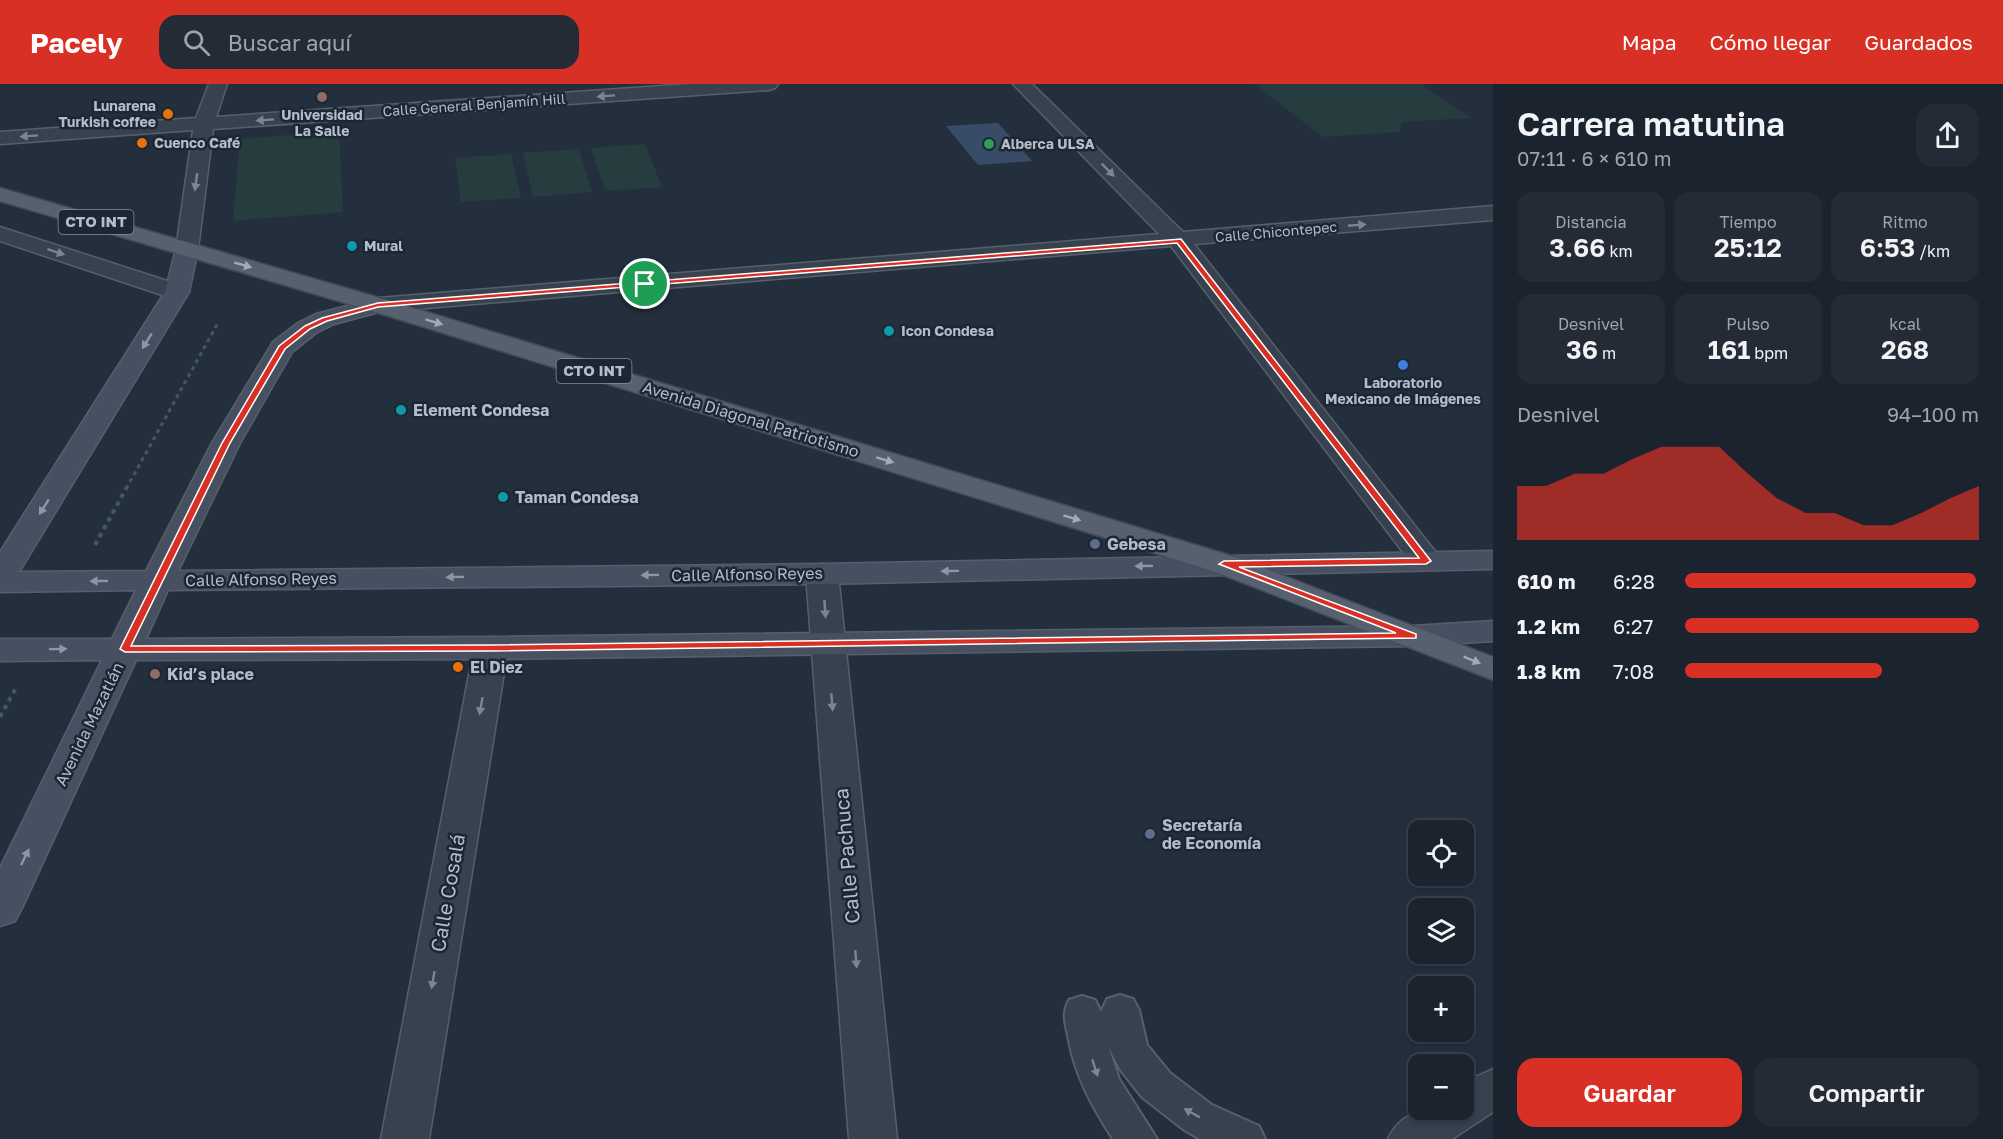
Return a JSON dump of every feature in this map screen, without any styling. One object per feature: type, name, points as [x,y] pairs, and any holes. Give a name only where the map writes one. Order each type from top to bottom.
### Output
[{"type":"main road","name":"Avenida Diagonal Patriotismo","points":[[0,194],[378,305],[1224,564],[1493,669]]},
{"type":"main road","points":[[0,577],[177,292],[187,249]]},
{"type":"main road","name":"Avenida Mazatlán","points":[[0,910],[157,580],[226,443],[282,348],[307,328],[325,320],[378,305]]},
{"type":"main road","name":"Calle Alfonso Reyes","points":[[0,582],[822,574],[1493,560]]},
{"type":"main road","points":[[0,650],[827,644],[1412,636],[1493,631]]},
{"type":"street","points":[[187,249],[204,124],[218,84]]},
{"type":"street","name":"Calle General Benjamín Hill","points":[[0,138],[769,84]]},
{"type":"street","points":[[1022,84],[1179,241],[1426,561]]},
{"type":"street","name":"Calle Chicontepec","points":[[378,305],[1179,241],[1493,213]]},
{"type":"street","points":[[0,234],[177,292]]},
{"type":"street","name":"Calle Pachuca","points":[[822,574],[873,1139]]},
{"type":"street","name":"Calle Cosalá","points":[[405,1139],[491,648]]},
{"type":"street","points":[[1474,1100],[1493,1088]]},
{"type":"street","points":[[1412,1139],[1442,1120]]},
{"type":"lane","points":[[1136,1139],[1101,1085],[1090,1052],[1101,1010],[1132,1057],[1156,1085],[1183,1109],[1229,1134],[1244,1139]]},
{"type":"path","points":[[75,581],[219,321]]},
{"type":"path","points":[[0,717],[37,650]]},
{"type":"green space","points":[[1254,84],[1421,84],[1471,118],[1402,122],[1399,132],[1323,137]]},
{"type":"green space","points":[[339,131],[343,212],[233,221],[240,139]]},
{"type":"green space","points":[[645,144],[662,187],[605,191],[591,148]]},
{"type":"green space","points":[[579,149],[592,192],[533,197],[523,153]]},
{"type":"green space","points":[[511,154],[521,198],[461,202],[455,158]]},
{"type":"water","name":"Alberca ULSA","points":[[998,123],[1032,161],[978,165],[946,126]]},
{"type":"place","name":"Universidad La Salle","points":[[322,97]]},
{"type":"place","name":"Lunarena Turkish coffee","points":[[168,114]]},
{"type":"place","name":"Cuenco Café","points":[[142,143]]},
{"type":"place","name":"Alberca ULSA","points":[[989,144]]},
{"type":"place","name":"Mural","points":[[352,246]]},
{"type":"place","name":"Icon Condesa","points":[[889,331]]},
{"type":"place","name":"Laboratorio Mexicano de Imágenes","points":[[1403,365]]},
{"type":"place","name":"Element Condesa","points":[[401,410]]},
{"type":"place","name":"Taman Condesa","points":[[503,497]]},
{"type":"place","name":"Gebesa","points":[[1095,544]]},
{"type":"place","name":"El Diez","points":[[458,667]]},
{"type":"place","name":"Kid’s place","points":[[155,674]]},
{"type":"place","name":"Secretaría de Economía","points":[[1150,834]]},
{"type":"route","points":[[1179,241],[1426,561],[1224,564],[1412,636],[491,648],[125,649],[226,443],[282,348],[307,328],[325,320],[378,305],[645,284],[1179,241]]}]
